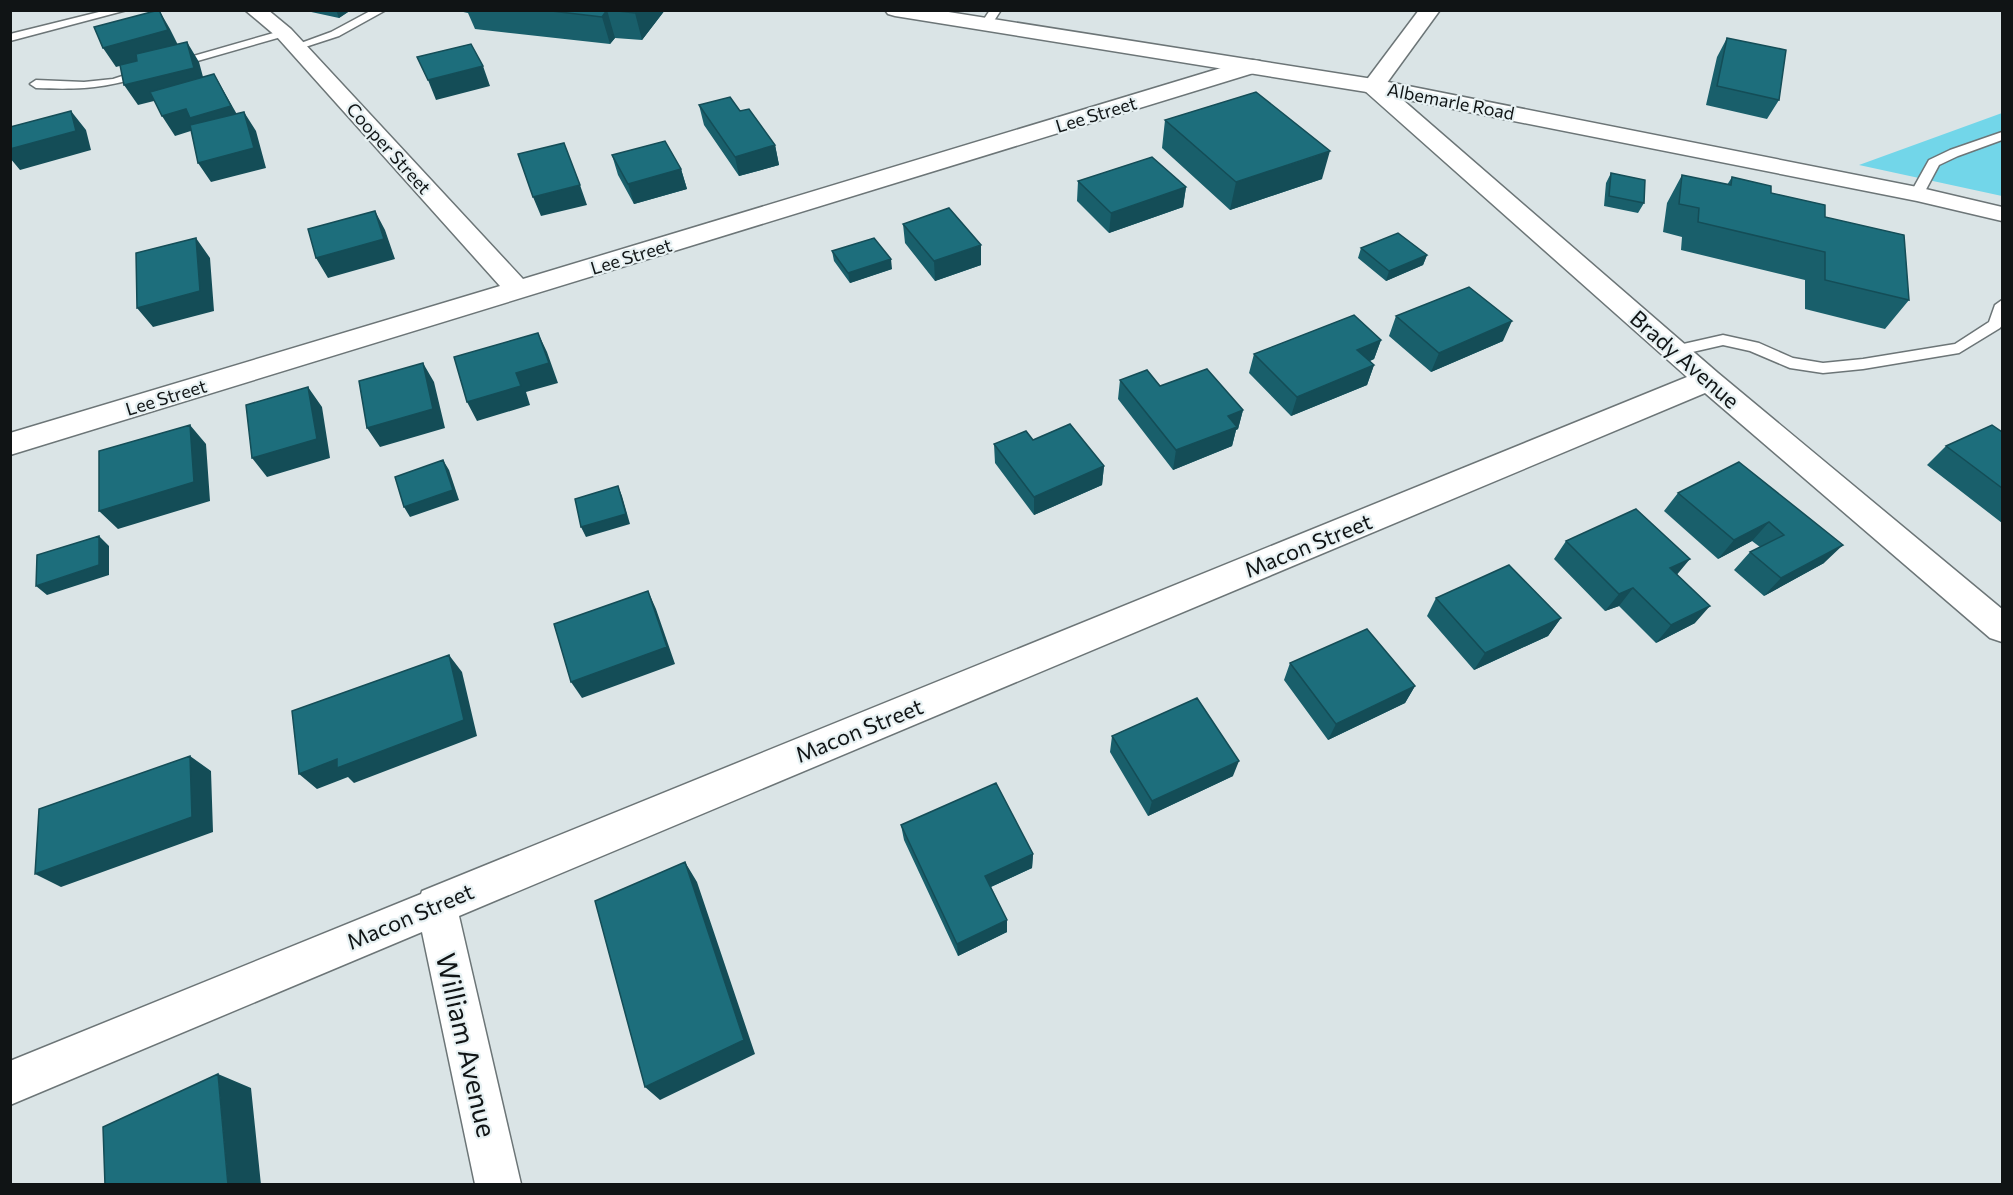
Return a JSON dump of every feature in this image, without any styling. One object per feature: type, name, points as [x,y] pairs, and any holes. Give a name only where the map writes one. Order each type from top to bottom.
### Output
[{"type":"street","name":"Cooper Street","points":[[255,10],[290,40],[519,290]]},
{"type":"street","name":"Albemarle Road","points":[[895,10],[991,18],[1373,86],[1917,194],[2002,214]]},
{"type":"street","points":[[1373,86],[1430,10]]},
{"type":"street","name":"Lee Street","points":[[10,444],[1252,66]]},
{"type":"street","name":"Brady Avenue","points":[[1373,86],[1708,380],[2002,628]]},
{"type":"street","name":"Macon Street","points":[[10,1083],[1708,380]]},
{"type":"street","name":"William Avenue","points":[[436,905],[498,1185]]},
{"type":"lane","points":[[10,38],[122,10]]},
{"type":"lane","points":[[36,84],[84,86],[114,82],[290,40],[335,34],[381,10]]},
{"type":"lane","points":[[1917,194],[1934,163],[1954,153],[2002,136]]},
{"type":"lane","points":[[1675,351],[1723,340],[1754,347],[1790,363],[1823,368],[1863,364],[1959,348],[1995,325],[2002,305]]},
{"type":"shaded area","points":[[2002,113],[2002,196],[1859,165]]},
{"type":"building","points":[[159,10],[168,30],[103,48],[94,27]]},
{"type":"building","points":[[543,10],[607,10],[602,17]]},
{"type":"building","points":[[609,10],[637,10],[635,13]]},
{"type":"building","points":[[1727,38],[1786,50],[1779,100],[1717,86]]},
{"type":"building","points":[[187,42],[194,68],[124,85],[120,65],[137,61],[136,54]]},
{"type":"building","points":[[471,44],[483,66],[428,80],[417,57]]},
{"type":"building","points":[[214,74],[231,106],[190,118],[186,109],[162,116],[150,92]]},
{"type":"building","points":[[1256,92],[1330,151],[1236,182],[1165,120]]},
{"type":"building","points":[[730,97],[740,111],[749,109],[775,145],[735,157],[699,105]]},
{"type":"building","points":[[71,111],[76,131],[10,149],[10,127]]},
{"type":"building","points":[[244,112],[254,148],[198,163],[190,125]]},
{"type":"building","points":[[665,141],[681,169],[628,184],[612,155]]},
{"type":"building","points":[[564,143],[580,185],[533,197],[518,154]]},
{"type":"building","points":[[1152,157],[1186,187],[1111,213],[1078,181]]},
{"type":"building","points":[[1611,173],[1645,180],[1644,203],[1609,196]]},
{"type":"building","points":[[1682,175],[1731,185],[1732,177],[1771,186],[1771,193],[1825,205],[1825,217],[1904,235],[1909,300],[1825,280],[1825,252],[1698,222],[1699,208],[1679,204]]},
{"type":"building","points":[[949,208],[981,245],[934,261],[903,224]]},
{"type":"building","points":[[375,211],[384,239],[316,258],[308,229]]},
{"type":"building","points":[[1398,233],[1427,255],[1389,271],[1361,248]]},
{"type":"building","points":[[196,238],[200,291],[137,308],[136,253]]},
{"type":"building","points":[[874,238],[891,259],[848,273],[832,251]]},
{"type":"building","points":[[1469,287],[1512,321],[1439,353],[1396,316]]},
{"type":"building","points":[[1354,315],[1381,340],[1357,350],[1374,365],[1297,397],[1254,354]]},
{"type":"building","points":[[538,333],[549,363],[516,373],[521,386],[467,402],[454,357]]},
{"type":"building","points":[[423,363],[433,409],[367,428],[359,381]]},
{"type":"building","points":[[1207,369],[1243,410],[1228,416],[1237,427],[1176,450],[1120,380],[1147,370],[1160,386]]},
{"type":"building","points":[[308,387],[317,439],[252,458],[246,405]]},
{"type":"building","points":[[1070,424],[1104,466],[1034,497],[994,444],[1026,431],[1033,440]]},
{"type":"building","points":[[190,425],[194,482],[99,511],[99,451]]},
{"type":"building","points":[[1992,425],[2002,432],[2002,488],[1946,446]]},
{"type":"building","points":[[443,460],[453,490],[404,507],[395,477]]},
{"type":"building","points":[[1739,462],[1843,545],[1781,578],[1750,552],[1784,535],[1769,522],[1734,540],[1678,493]]},
{"type":"building","points":[[618,486],[626,514],[581,527],[575,499]]},
{"type":"building","points":[[1636,509],[1690,559],[1670,568],[1710,606],[1671,625],[1633,588],[1619,594],[1566,541]]},
{"type":"building","points":[[99,536],[99,565],[36,586],[37,555]]},
{"type":"building","points":[[1509,565],[1561,618],[1485,653],[1436,598]]},
{"type":"building","points":[[648,591],[667,647],[571,682],[554,624]]},
{"type":"building","points":[[1367,629],[1415,686],[1336,724],[1290,663]]},
{"type":"building","points":[[449,655],[464,720],[337,768],[337,759],[299,774],[292,711]]},
{"type":"building","points":[[1197,698],[1239,761],[1152,801],[1112,736]]},
{"type":"building","points":[[190,756],[192,817],[35,874],[39,809]]},
{"type":"building","points":[[996,783],[1033,854],[985,876],[1007,920],[957,944],[901,825]]},
{"type":"building","points":[[685,862],[744,1040],[645,1087],[595,901]]},
{"type":"building","points":[[218,1074],[228,1185],[105,1185],[103,1127]]}]
